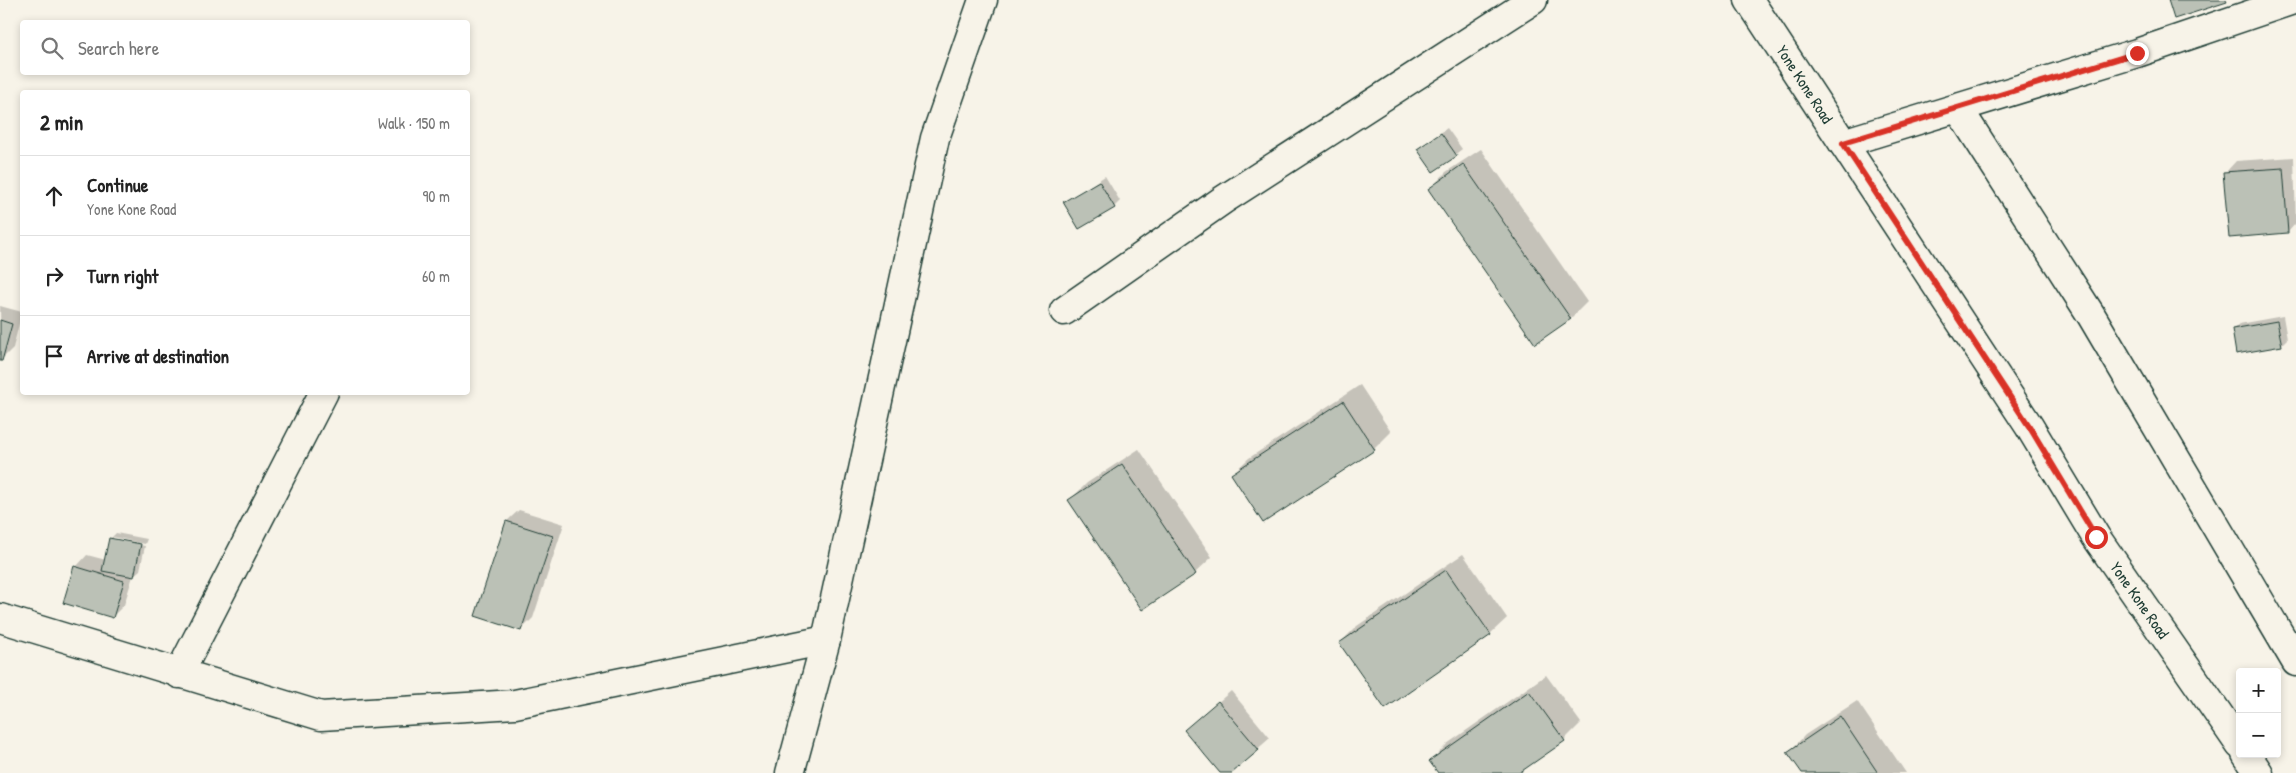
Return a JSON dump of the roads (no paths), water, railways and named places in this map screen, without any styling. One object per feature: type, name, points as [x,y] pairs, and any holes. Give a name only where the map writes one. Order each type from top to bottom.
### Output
[{"type":"street","points":[[790,773],[826,640],[935,138],[983,0]]},
{"type":"street","points":[[1064,311],[1223,200],[1532,0]]},
{"type":"street","name":"Yone Kone Road","points":[[1749,0],[2029,426],[2096,537],[2236,738]]},
{"type":"street","points":[[1843,143],[2137,53],[2293,0]]},
{"type":"street","points":[[1958,108],[2091,315],[2296,662]]},
{"type":"street","points":[[179,674],[322,395]]},
{"type":"street","points":[[0,618],[320,716],[515,704],[826,640]]},
{"type":"street","points":[[2249,758],[2259,773]]}]
